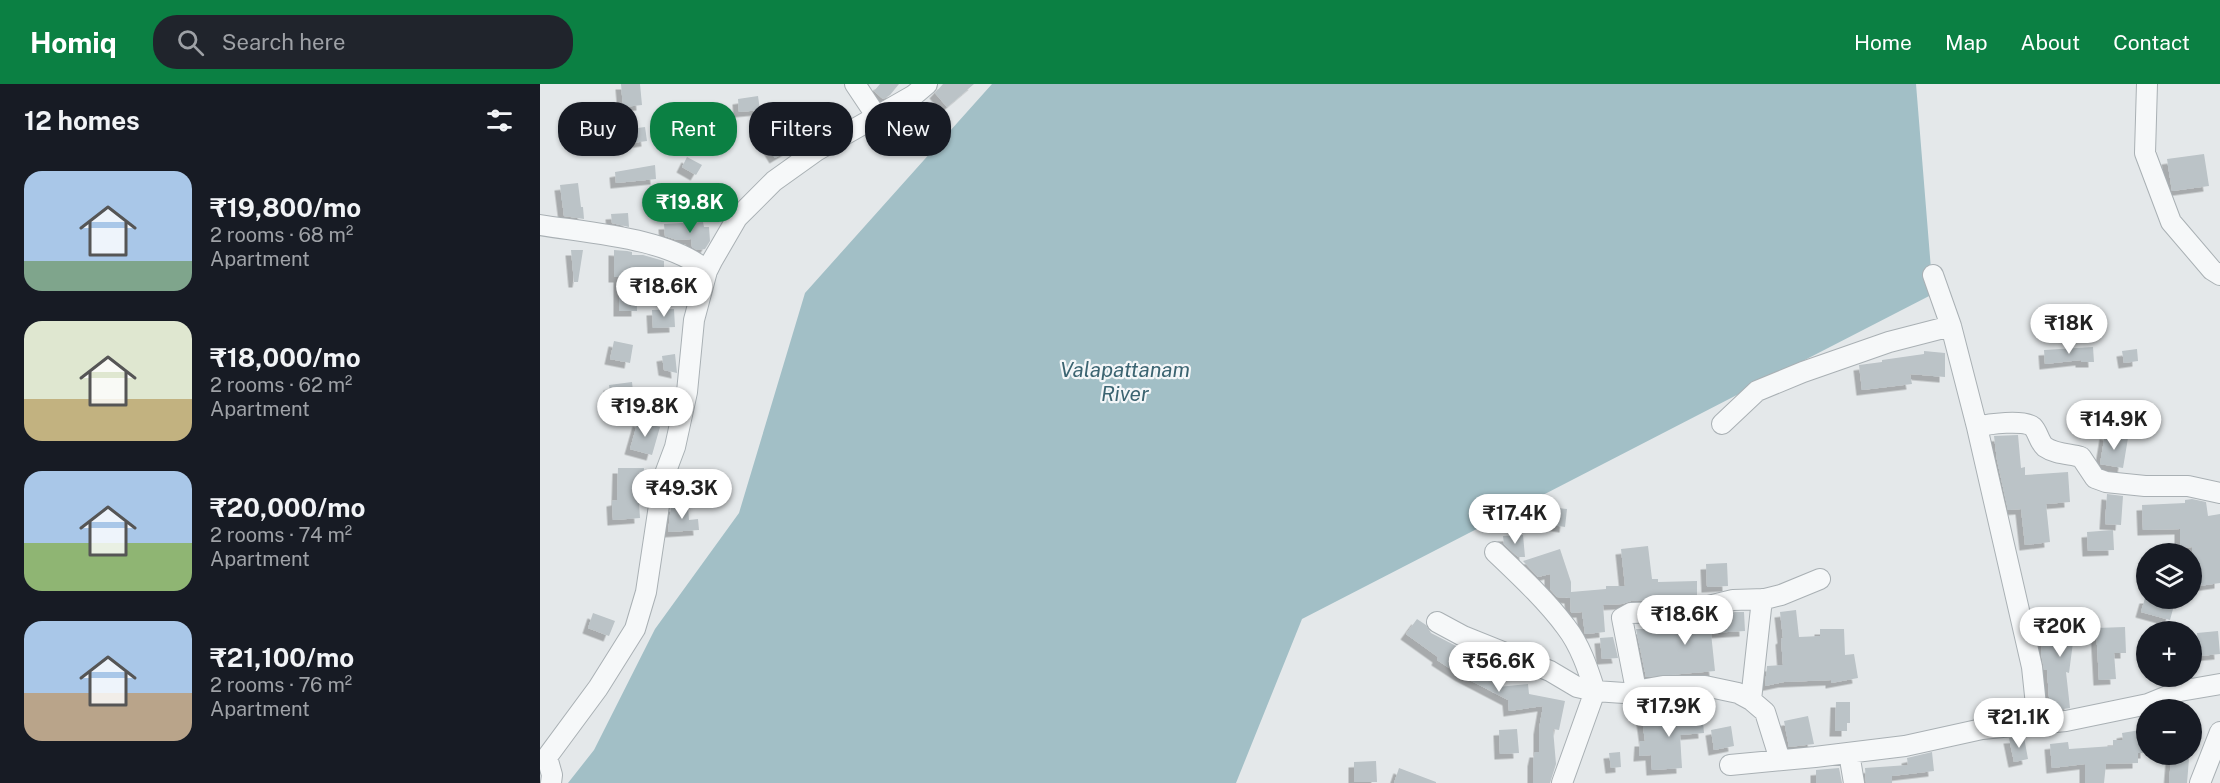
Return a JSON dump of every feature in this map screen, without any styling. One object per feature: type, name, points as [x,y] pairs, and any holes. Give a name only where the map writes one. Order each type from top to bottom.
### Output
[{"type":"street","points":[[855,84],[867,102]]},
{"type":"street","points":[[902,102],[927,84]]},
{"type":"street","points":[[2147,84],[2145,153],[2171,222],[2212,270],[2220,275]]},
{"type":"street","points":[[551,783],[552,775],[547,757],[598,688],[635,629],[646,592],[663,479],[675,447],[687,392],[694,320],[707,271],[737,218],[774,181],[816,151],[865,124]]},
{"type":"street","points":[[540,225],[657,245],[694,260],[707,271]]},
{"type":"street","points":[[1933,275],[1950,326],[1977,428],[2032,667],[2038,724]]},
{"type":"street","points":[[1722,424],[1757,392],[1803,372],[1878,346],[1950,326]]},
{"type":"street","points":[[1977,428],[1984,425],[2022,422],[2033,427],[2044,446],[2054,451],[2081,457],[2095,478],[2106,482],[2145,486],[2188,486],[2220,493]]},
{"type":"street","points":[[1495,552],[1567,628],[1587,667],[1594,691],[1562,783]]},
{"type":"street","points":[[1636,690],[1622,618],[1631,613],[1688,611],[1733,600],[1782,596],[1820,579]]},
{"type":"street","points":[[1751,700],[1762,599]]},
{"type":"street","points":[[1437,622],[1480,644],[1550,671],[1577,687],[1594,691],[1624,693],[1663,686],[1705,686],[1738,693],[1765,712],[1780,760]]},
{"type":"street","points":[[1731,765],[1905,746],[1982,729],[2066,721],[2112,713],[2148,704],[2180,691],[2220,684]]},
{"type":"street","points":[[2200,783],[2220,732]]},
{"type":"street","points":[[1849,753],[1854,783]]},
{"type":"water","name":"Valapattanam River","points":[[992,84],[1916,84],[1933,294],[1302,619],[1236,783],[568,783],[594,750],[655,629],[739,513],[805,293],[928,156],[951,156],[951,130]]},
{"type":"building","points":[[621,84],[640,84],[642,105],[638,105],[638,102],[623,102]]},
{"type":"building","points":[[880,84],[899,84],[890,95],[883,99],[874,91]]},
{"type":"building","points":[[943,84],[974,84],[951,104],[943,102],[935,93]]},
{"type":"building","points":[[758,96],[759,102],[749,102],[749,111],[739,112],[738,99]]},
{"type":"building","points":[[645,127],[647,141],[638,142],[638,128]]},
{"type":"building","points":[[2204,154],[2209,186],[2172,191],[2167,159]]},
{"type":"building","points":[[687,157],[702,165],[696,175],[682,167]]},
{"type":"building","points":[[655,165],[656,179],[616,183],[615,172]]},
{"type":"building","points":[[578,183],[584,219],[564,216],[560,185]]},
{"type":"building","points":[[673,185],[673,197],[655,199],[654,186]]},
{"type":"building","points":[[628,213],[629,227],[612,223],[611,214]]},
{"type":"building","points":[[703,222],[704,227],[709,227],[710,241],[705,249],[697,250],[692,247],[691,239],[677,240],[665,236],[664,224]]},
{"type":"building","points":[[571,250],[583,250],[578,282],[574,282]]},
{"type":"building","points":[[614,250],[632,252],[632,255],[643,255],[664,261],[664,278],[636,279],[637,311],[619,311],[619,277],[614,277]]},
{"type":"building","points":[[674,309],[675,327],[653,328],[652,310]]},
{"type":"building","points":[[614,341],[633,345],[630,363],[610,359]]},
{"type":"building","points":[[2093,347],[2094,362],[2081,362],[2081,360],[2045,364],[2044,350]]},
{"type":"building","points":[[2137,349],[2138,361],[2124,363],[2122,351]]},
{"type":"building","points":[[1924,351],[1945,353],[1945,377],[1910,374],[1912,384],[1862,390],[1859,365],[1924,354]]},
{"type":"building","points":[[675,354],[677,373],[664,370],[662,356]]},
{"type":"building","points":[[632,382],[634,401],[611,403],[609,385]]},
{"type":"building","points":[[638,421],[660,427],[652,455],[630,449]]},
{"type":"building","points":[[2105,434],[2128,438],[2123,468],[2100,464]]},
{"type":"building","points":[[2018,435],[2021,468],[2025,467],[2025,475],[2068,472],[2070,502],[2046,504],[2050,542],[2025,545],[2021,509],[2008,510],[1994,436]]},
{"type":"building","points":[[618,468],[644,468],[643,489],[638,489],[640,518],[613,520],[612,501],[617,500]]},
{"type":"building","points":[[2107,494],[2123,496],[2121,525],[2105,524]]},
{"type":"building","points":[[2185,500],[2206,502],[2208,516],[2220,514],[2220,583],[2202,586],[2202,543],[2180,543],[2180,529],[2143,530],[2142,505],[2185,503]]},
{"type":"building","points":[[671,506],[688,506],[689,520],[698,519],[699,530],[668,532]]},
{"type":"building","points":[[1548,507],[1567,509],[1565,527],[1546,524]]},
{"type":"building","points":[[2113,530],[2114,550],[2088,551],[2087,532]]},
{"type":"building","points":[[1523,535],[1525,557],[1518,557],[1504,544],[1503,536]]},
{"type":"building","points":[[1648,546],[1652,579],[1658,579],[1658,582],[1697,581],[1697,596],[1686,599],[1631,601],[1603,605],[1605,632],[1585,634],[1582,612],[1571,613],[1570,598],[1557,597],[1550,589],[1550,574],[1538,577],[1523,561],[1560,549],[1571,582],[1571,592],[1606,589],[1606,586],[1625,586],[1621,549]]},
{"type":"building","points":[[1727,563],[1728,586],[1707,587],[1706,564]]},
{"type":"building","points":[[2142,609],[2173,609],[2170,620],[2141,612]]},
{"type":"building","points":[[1796,610],[1799,637],[1820,636],[1820,629],[1844,629],[1845,655],[1854,654],[1858,678],[1831,683],[1831,680],[1784,682],[1765,686],[1767,666],[1783,665],[1780,612]]},
{"type":"building","points":[[2078,611],[2079,627],[2075,627],[2069,673],[2066,672],[2070,708],[2050,711],[2047,670],[2044,670],[2041,653],[2043,638],[2054,640],[2052,612]]},
{"type":"building","points":[[1744,612],[1745,631],[1711,633],[1715,671],[1646,677],[1636,629],[1659,629],[1660,633],[1689,630],[1689,623]]},
{"type":"building","points":[[593,613],[615,621],[609,636],[588,628]]},
{"type":"building","points":[[1417,619],[1426,625],[1431,633],[1488,659],[1508,672],[1498,687],[1528,684],[1529,694],[1565,701],[1559,730],[1553,729],[1556,764],[1550,783],[1533,783],[1533,761],[1535,752],[1539,752],[1539,729],[1543,706],[1509,711],[1508,700],[1460,675],[1437,660],[1438,657],[1406,634]]},
{"type":"building","points":[[2125,627],[2126,653],[2114,653],[2116,679],[2099,680],[2096,628]]},
{"type":"building","points":[[2218,631],[2220,654],[2202,656],[2202,633]]},
{"type":"building","points":[[1613,637],[1618,658],[1602,659],[1600,638]]},
{"type":"building","points":[[1836,702],[1850,702],[1850,723],[1847,723],[1847,731],[1835,731]]},
{"type":"building","points":[[1702,711],[1704,733],[1680,735],[1682,768],[1652,770],[1651,755],[1639,756],[1640,741],[1645,741],[1642,719]]},
{"type":"building","points":[[1808,716],[1814,744],[1789,747],[1784,721]]},
{"type":"building","points":[[1731,726],[1734,746],[1714,750],[1711,730]]},
{"type":"building","points":[[1517,729],[1519,753],[1500,754],[1499,730]]},
{"type":"building","points":[[2136,731],[2136,763],[2106,764],[2104,783],[2085,783],[2085,764],[2052,768],[2050,744],[2068,742],[2069,749],[2113,746],[2113,740],[2123,740],[2122,733]]},
{"type":"building","points":[[2024,737],[2028,759],[2014,762],[2009,738]]},
{"type":"building","points":[[1620,752],[1621,767],[1611,768],[1609,753]]},
{"type":"building","points":[[1932,752],[1934,771],[1892,776],[1892,783],[1866,783],[1865,768],[1908,765],[1907,758]]},
{"type":"building","points":[[1376,761],[1377,782],[1354,782],[1354,762]]},
{"type":"building","points":[[2170,765],[2188,765],[2187,783],[2169,783]]},
{"type":"building","points":[[1399,768],[1436,782],[1436,783],[1394,783]]},
{"type":"building","points":[[1839,768],[1842,783],[1816,783],[1816,770]]}]
